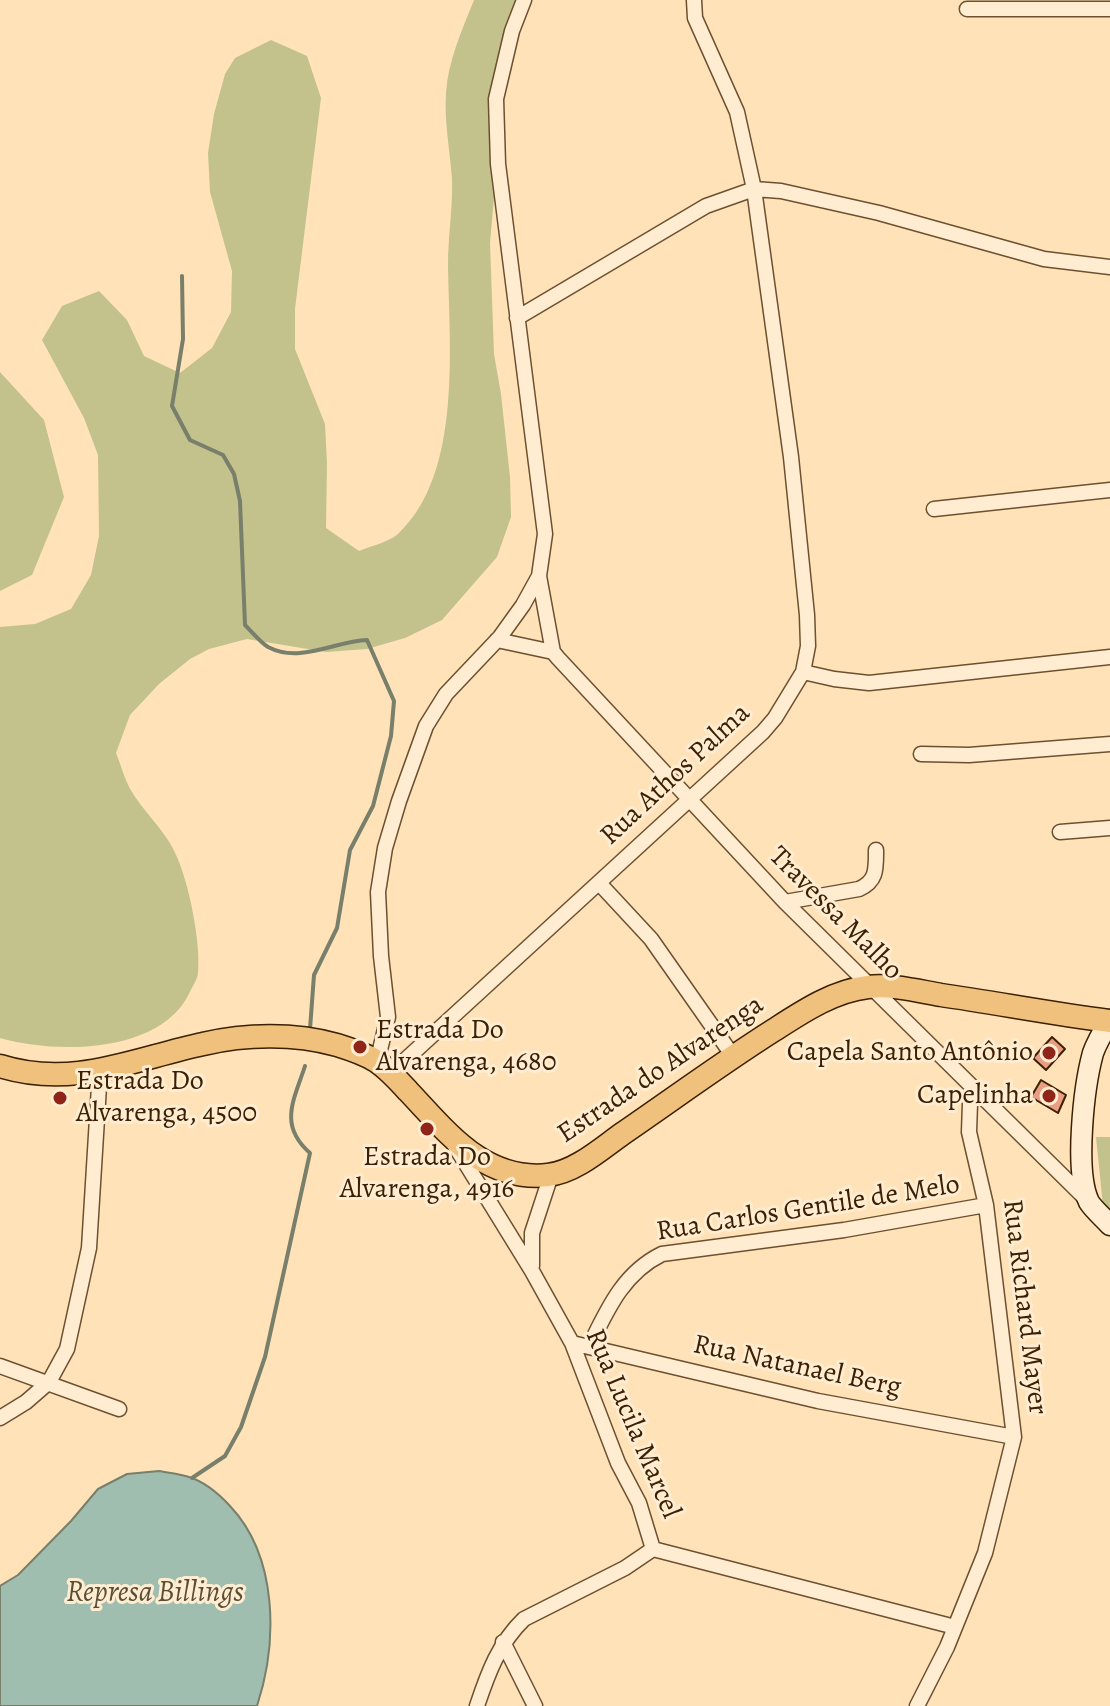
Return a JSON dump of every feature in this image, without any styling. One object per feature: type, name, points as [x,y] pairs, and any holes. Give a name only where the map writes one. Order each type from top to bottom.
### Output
[{"type":"main road","name":"Estrada do Alvarenga","points":[[0,1066],[55,1077],[100,1070],[242,1037],[334,1044],[384,1067],[465,1150],[507,1173],[551,1175],[582,1162],[733,1056],[828,999],[870,986],[1110,1021]]},
{"type":"street","points":[[497,640],[553,652],[539,576],[545,534],[498,164],[496,99],[512,31],[524,0]]},
{"type":"street","name":"Rua Athos Palma","points":[[384,1067],[599,883],[763,732],[803,672],[808,646],[798,520],[754,189],[737,112],[695,18],[694,0]]},
{"type":"street","points":[[967,9],[1110,9]]},
{"type":"street","points":[[517,318],[706,206],[754,189],[781,191],[879,213],[1044,259],[1110,267]]},
{"type":"street","points":[[934,509],[1110,490]]},
{"type":"street","points":[[384,1067],[388,1017],[378,892],[385,848],[426,726],[446,694],[497,640],[523,605],[539,576]]},
{"type":"street","name":"Travessa Malho","points":[[553,652],[785,902],[1090,1202]]},
{"type":"street","points":[[803,672],[869,683],[1110,657]]},
{"type":"street","points":[[921,754],[985,754],[1110,744]]},
{"type":"street","points":[[1060,832],[1110,828]]},
{"type":"street","points":[[785,902],[867,885],[876,871],[876,850]]},
{"type":"street","points":[[599,883],[651,939],[733,1056]]},
{"type":"street","points":[[1110,1021],[1093,1054],[1085,1103],[1083,1175],[1090,1202],[1110,1225]]},
{"type":"street","points":[[0,1418],[26,1402],[49,1382],[67,1349],[89,1248],[100,1070]]},
{"type":"street","name":"Rua Richard Mayer","points":[[917,1706],[955,1627],[985,1553],[1014,1437],[986,1205],[969,1132],[970,1103],[975,1092]]},
{"type":"street","name":"Rua Lucila Marcel","points":[[448,1134],[572,1343],[618,1463],[639,1503],[653,1540],[653,1549],[625,1568],[524,1619],[503,1642],[477,1706]]},
{"type":"street","name":"Rua Lucila Marcel","points":[[532,1271],[532,1233],[551,1175]]},
{"type":"street","name":"Rua Carlos Gentile de Melo","points":[[589,1347],[610,1303],[626,1281],[651,1259],[662,1254],[844,1230],[986,1205]]},
{"type":"street","name":"Rua Natanael Berg","points":[[572,1343],[818,1401],[1014,1437]]},
{"type":"street","points":[[0,1366],[119,1409]]},
{"type":"street","points":[[653,1549],[955,1627]]},
{"type":"street","points":[[503,1642],[535,1706]]},
{"type":"shaded area","points":[[474,0],[519,0],[508,37],[490,243],[494,354],[510,477],[511,517],[497,557],[442,620],[405,638],[367,649],[326,652],[247,639],[209,649],[190,659],[159,684],[130,715],[116,753],[130,788],[168,840],[181,869],[196,930],[196,980],[175,1014],[131,1039],[76,1047],[0,1038],[0,627],[35,624],[71,609],[91,575],[99,536],[98,455],[84,418],[42,340],[62,306],[99,291],[127,320],[144,356],[180,373],[212,348],[231,312],[232,271],[210,192],[208,153],[225,74],[235,58],[271,40],[307,56],[321,98],[295,309],[295,349],[325,424],[326,528],[359,551],[398,534],[419,508],[443,443],[450,369],[448,265],[452,190],[446,93],[453,57]]},
{"type":"shaded area","points":[[0,372],[44,420],[64,497],[32,575],[0,591]]},
{"type":"shaded area","points":[[1096,1137],[1110,1137],[1110,1213],[1103,1206]]},
{"type":"water","name":"Represa Billings","points":[[159,1471],[195,1479],[216,1493],[246,1527],[257,1550],[265,1575],[270,1628],[264,1681],[257,1706],[0,1706],[0,1586],[18,1575],[98,1489],[127,1474]]},
{"type":"building","name":"Capela Santo Antônio","points":[[1052,1037],[1065,1049],[1046,1070],[1033,1058]]},
{"type":"building","name":"Capelinha","points":[[1041,1080],[1066,1095],[1058,1113],[1031,1097]]},
{"type":"waterway","points":[[182,276],[183,339],[172,406],[190,440],[223,455],[234,474],[240,501],[245,625],[268,647],[280,652],[305,653],[367,640],[394,701],[391,736],[373,806],[350,850],[337,928],[314,975],[310,1029]]},
{"type":"waterway","points":[[192,1478],[225,1456],[241,1427],[265,1357],[310,1153],[300,1143],[291,1122],[293,1101],[305,1066]]},
{"type":"place","name":"Estrada Do Alvarenga, 4680","points":[[360,1047]]},
{"type":"place","name":"Capela Santo Antônio","points":[[1049,1053]]},
{"type":"place","name":"Capelinha","points":[[1049,1096]]},
{"type":"place","name":"Estrada Do Alvarenga, 4500","points":[[60,1098]]},
{"type":"place","name":"Estrada Do Alvarenga, 4916","points":[[427,1129]]}]
